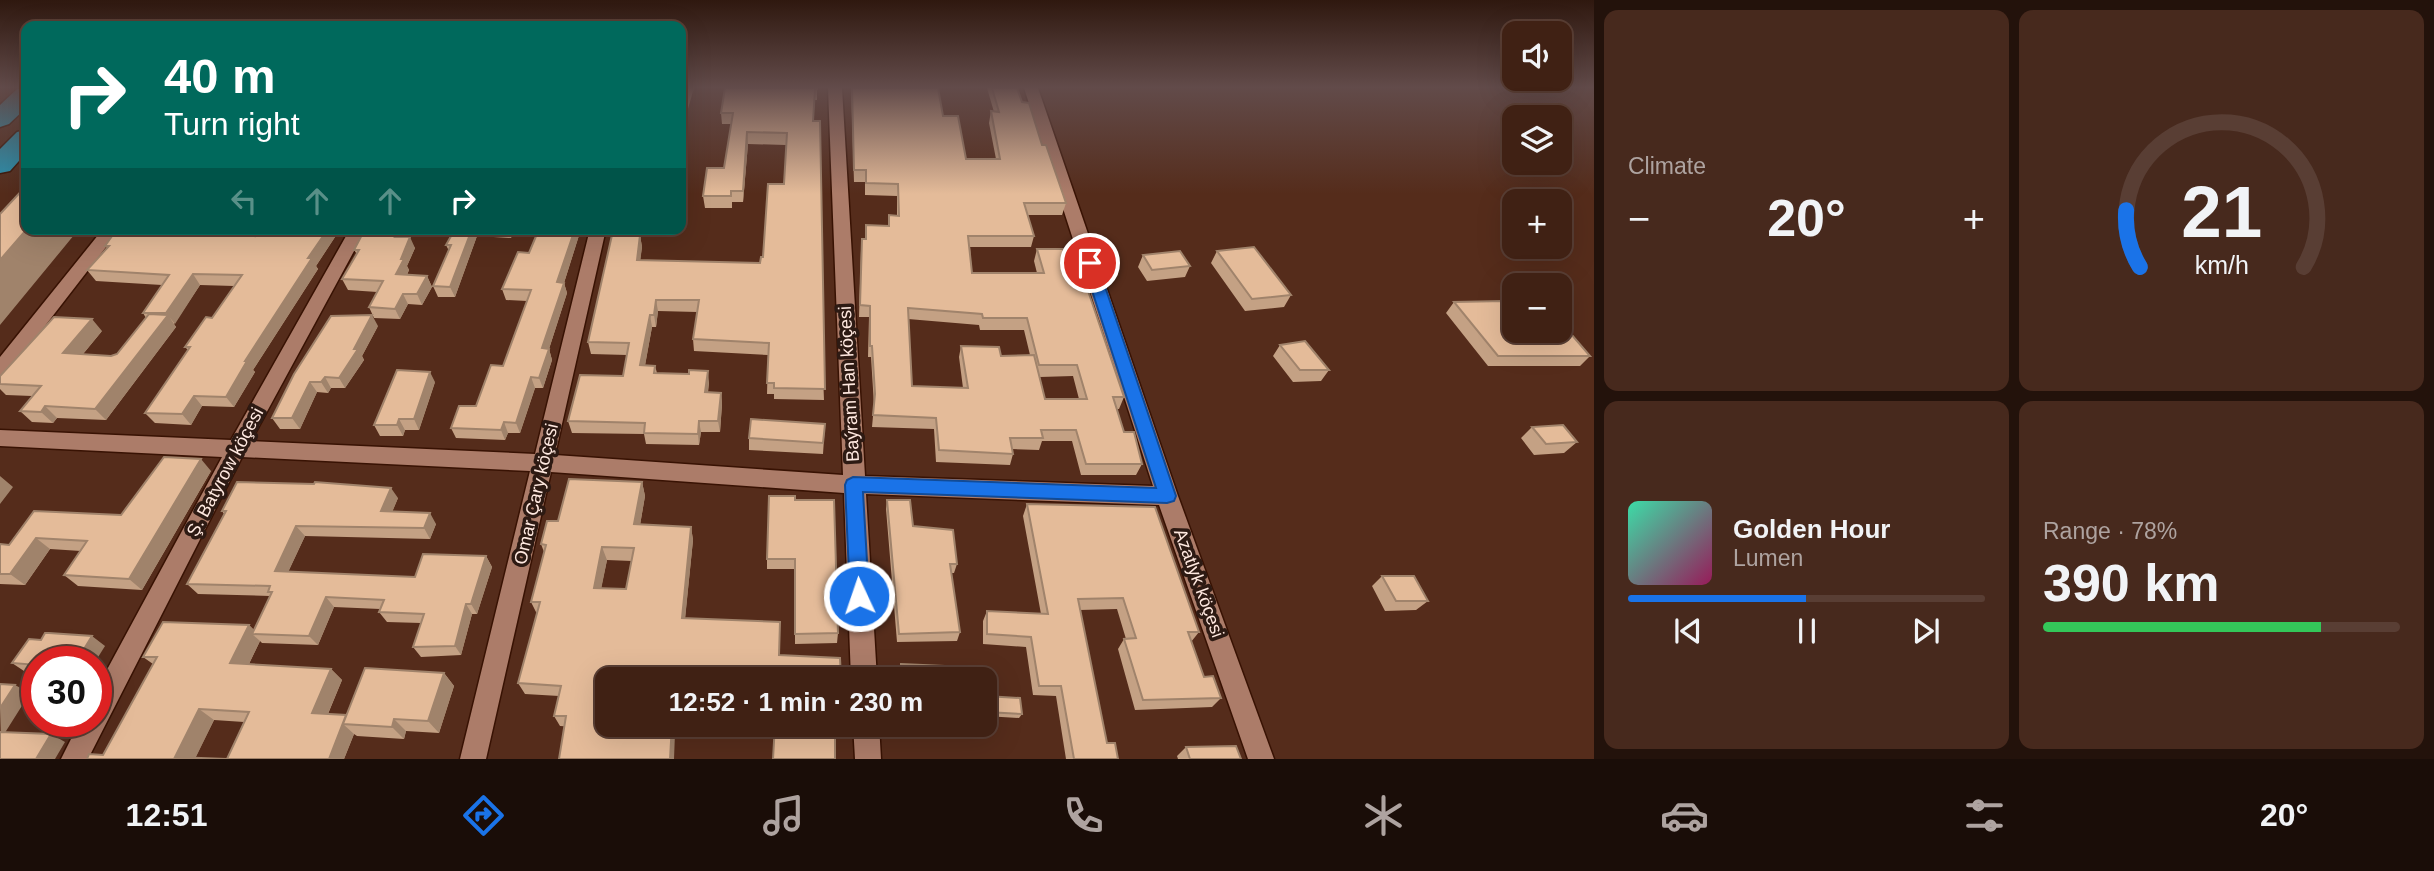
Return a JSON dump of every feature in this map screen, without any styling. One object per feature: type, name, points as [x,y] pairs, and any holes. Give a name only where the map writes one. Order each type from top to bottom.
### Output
[{"type":"highway","points":[[0,165],[21,143]]},
{"type":"street","name":"Baýram Han köçesi","points":[[837,123],[863,667]]},
{"type":"street","name":"Azatlyk köçesi","points":[[1043,123],[1167,496],[1261,759]]},
{"type":"street","points":[[0,370],[107,235]]},
{"type":"street","name":"Ş. Batyrow köçesi","points":[[112,687],[236,450],[355,235]]},
{"type":"street","name":"Omar Çary köçesi","points":[[473,759],[597,235]]},
{"type":"street","points":[[0,438],[544,463],[853,485],[1167,496]]},
{"type":"street","name":"Ş. Batyrow köçesi","points":[[74,759],[86,737]]},
{"type":"street","points":[[867,737],[868,759]]},
{"type":"building","points":[[731,123],[820,123],[825,389],[774,388],[774,383],[767,383],[769,343],[693,339],[699,300],[656,300],[654,315],[650,315],[640,365],[655,366],[654,373],[689,374],[689,370],[708,371],[705,392],[721,393],[718,421],[699,421],[698,434],[644,433],[645,423],[568,421],[580,375],[623,376],[629,343],[588,342],[612,235],[640,235],[637,260],[760,263],[763,257],[768,184],[784,184],[787,133],[747,132],[743,191],[731,191],[731,196],[703,196],[707,168],[724,168]]},
{"type":"building","points":[[853,123],[959,123],[966,159],[1000,159],[993,123],[1035,123],[1042,145],[1046,145],[1066,203],[1024,203],[1034,236],[968,236],[972,273],[1044,273],[1037,249],[1063,249],[1071,273],[1082,273],[1124,397],[1113,397],[1124,432],[1134,432],[1142,464],[1086,464],[1076,430],[1041,430],[1043,438],[1010,438],[1013,454],[939,450],[936,418],[873,415],[875,394],[870,346],[870,306],[860,305],[862,239],[866,239],[866,225],[889,226],[889,215],[899,216],[898,184],[866,183],[866,170],[854,170]],"holes":[[[908,308],[982,314],[983,318],[1027,318],[1039,365],[1077,365],[1087,399],[1045,399],[1034,355],[1001,356],[999,347],[961,346],[968,388],[912,386]]]},
{"type":"building","points":[[21,191],[22,235],[0,260],[0,214]]},
{"type":"building","points":[[113,235],[324,235],[308,258],[312,258],[245,361],[226,397],[194,396],[182,414],[145,413],[190,347],[185,347],[206,317],[212,318],[242,275],[193,274],[166,313],[143,313],[169,275],[87,270],[109,246],[105,246]]},
{"type":"building","points":[[362,235],[410,237],[401,259],[404,259],[396,274],[427,276],[417,294],[403,294],[395,309],[369,307],[383,281],[342,279],[359,250],[354,250]]},
{"type":"building","points":[[452,235],[470,235],[450,287],[433,286],[451,245],[446,245]]},
{"type":"building","points":[[536,235],[573,235],[557,282],[564,283],[542,348],[549,349],[539,378],[531,377],[516,423],[504,422],[501,430],[451,428],[459,406],[476,406],[491,365],[503,366],[531,290],[502,289],[518,252],[529,253]]},
{"type":"building","points":[[1254,247],[1291,295],[1252,299],[1217,251]]},
{"type":"building","points":[[1180,251],[1190,266],[1152,270],[1143,255]]},
{"type":"building","points":[[1502,301],[1502,343],[1572,343],[1572,335],[1590,356],[1498,356],[1454,302]]},
{"type":"building","points":[[149,314],[168,315],[95,409],[45,406],[41,412],[20,411],[41,386],[0,384],[0,376],[54,317],[92,319],[63,353],[111,356],[117,354]]},
{"type":"building","points":[[372,315],[354,349],[358,349],[339,378],[325,377],[321,382],[310,382],[292,418],[272,418],[294,374],[331,316]]},
{"type":"building","points":[[1305,341],[1329,370],[1300,370],[1280,345]]},
{"type":"building","points":[[397,370],[430,372],[414,419],[399,419],[397,425],[374,425]]},
{"type":"building","points":[[751,419],[825,424],[823,443],[749,438]]},
{"type":"building","points":[[1563,425],[1577,442],[1546,444],[1532,427]]},
{"type":"building","points":[[164,457],[201,459],[129,579],[64,575],[87,541],[36,538],[10,574],[0,574],[0,544],[9,545],[34,511],[121,515]]},
{"type":"building","points":[[569,479],[642,482],[634,524],[691,527],[682,618],[780,622],[779,655],[840,658],[840,667],[595,667],[595,737],[671,737],[670,759],[559,759],[566,716],[554,716],[561,686],[518,683],[540,602],[531,602],[546,545],[541,544],[547,521],[558,521]],"holes":[[[602,547],[634,548],[626,589],[594,588]]]},
{"type":"building","points":[[237,482],[315,482],[391,488],[381,511],[430,513],[424,528],[296,526],[275,571],[415,577],[423,554],[486,556],[471,604],[466,604],[455,646],[413,647],[424,614],[379,612],[384,600],[326,597],[309,636],[252,634],[272,592],[268,592],[270,586],[187,584],[226,511],[222,511]]},
{"type":"building","points":[[769,496],[795,496],[795,500],[834,500],[838,633],[795,634],[795,559],[767,559]]},
{"type":"building","points":[[887,500],[910,500],[913,526],[953,530],[957,564],[950,564],[960,632],[899,634]]},
{"type":"building","points":[[1027,504],[1155,507],[1199,632],[1188,632],[1204,677],[1213,676],[1221,698],[1143,700],[1124,639],[1136,638],[1123,598],[1078,599],[1107,743],[1115,743],[1118,759],[1074,759],[1061,686],[1039,686],[1031,637],[987,634],[987,611],[1048,614]]},
{"type":"building","points":[[1382,576],[1414,576],[1428,601],[1396,601]]},
{"type":"building","points":[[163,622],[249,625],[230,663],[331,669],[312,713],[346,715],[329,759],[227,759],[87,759],[89,754],[103,755],[157,657],[143,657]],"holes":[[[199,709],[249,712],[227,759],[175,757]]]},
{"type":"building","points":[[45,633],[92,636],[86,646],[24,646],[29,639],[41,640]]},
{"type":"building","points":[[21,650],[21,664],[12,663]]},
{"type":"building","points":[[901,664],[966,667],[901,667]]},
{"type":"building","points":[[365,668],[444,673],[428,721],[394,719],[392,727],[343,724]]},
{"type":"building","points":[[0,684],[15,685],[0,708]]},
{"type":"building","points":[[997,697],[1020,698],[1022,714],[997,713]]},
{"type":"building","points":[[0,732],[21,733],[21,737],[49,737],[36,759],[0,759]]},
{"type":"building","points":[[774,737],[835,737],[835,759],[773,759]]},
{"type":"building","points":[[1236,746],[1241,759],[1190,759],[1186,747]]},
{"type":"route","points":[[859,596],[853,485],[1167,496],[1090,263]]}]
